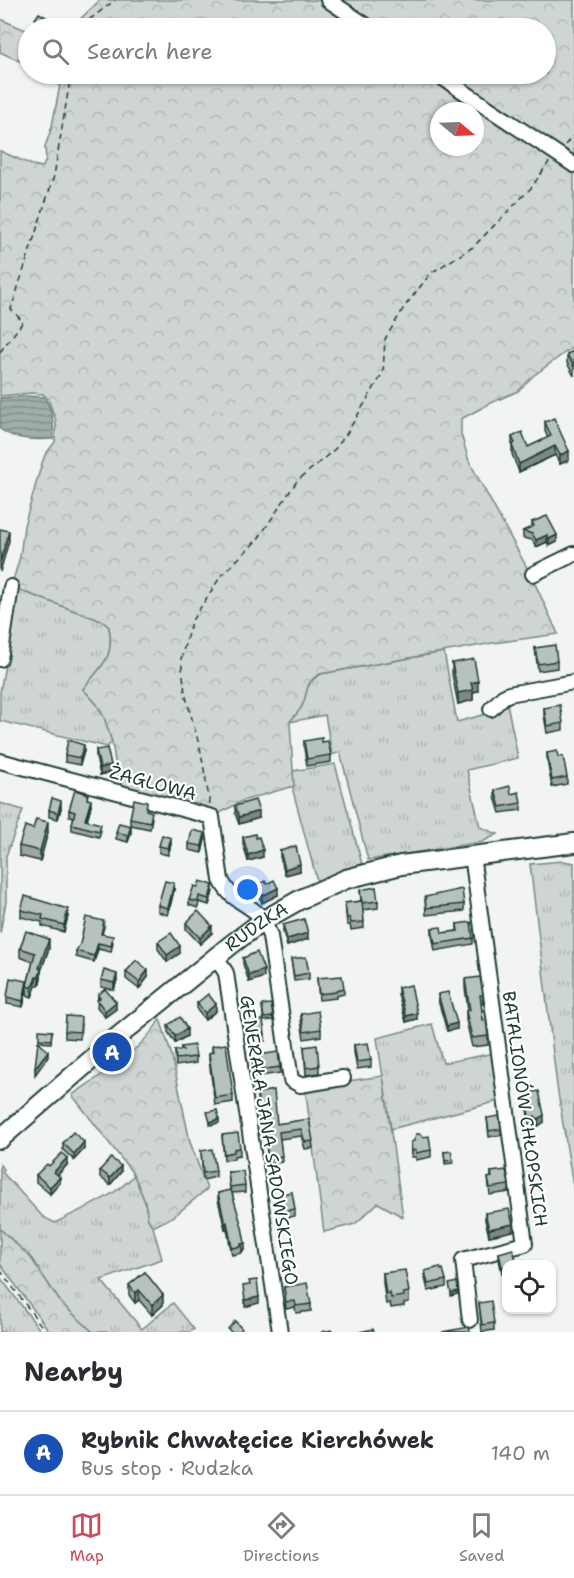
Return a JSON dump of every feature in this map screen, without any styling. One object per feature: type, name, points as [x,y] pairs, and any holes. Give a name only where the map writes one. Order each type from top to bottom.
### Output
[{"type":"main road","name":"RUDZKA","points":[[0,1139],[96,1055],[216,957],[264,920],[310,894],[356,876],[401,865],[574,843]]},
{"type":"street","points":[[328,0],[355,18]]},
{"type":"street","points":[[452,84],[574,165]]},
{"type":"street","points":[[533,574],[574,554]]},
{"type":"street","points":[[0,659],[12,587]]},
{"type":"street","points":[[491,709],[509,694],[574,682]]},
{"type":"street","name":"ŻAGLOWA","points":[[0,761],[212,817],[220,880],[232,897],[259,914],[264,920]]},
{"type":"street","name":"BATALIONÓW CHŁOPSKICH","points":[[470,1320],[463,1260],[525,1244],[472,855]]},
{"type":"street","points":[[264,920],[270,936],[289,1077],[300,1085],[342,1078]]},
{"type":"street","name":"GENERAŁA JANA SADOWSKIEGO","points":[[216,957],[226,973],[280,1332]]},
{"type":"path","points":[[92,18],[115,0]]},
{"type":"path","points":[[0,352],[23,322],[11,309],[54,176],[69,84]]},
{"type":"path","points":[[212,817],[201,752],[185,693],[181,659],[191,622],[221,576],[258,539],[297,481],[335,449],[347,433],[383,373],[385,339],[405,306],[431,273],[473,247],[531,188],[556,153]]},
{"type":"path","points":[[0,1270],[46,1332]]},
{"type":"green space","points":[[100,0],[574,0],[574,346],[533,376],[518,391],[461,419],[461,434],[469,461],[532,577],[558,634],[493,643],[320,674],[311,681],[302,706],[290,722],[294,786],[242,801],[220,813],[212,815],[124,791],[117,774],[112,742],[104,717],[96,703],[83,689],[101,668],[108,655],[109,627],[102,621],[11,587],[20,557],[24,526],[41,466],[45,455],[55,442],[56,421],[48,399],[43,394],[0,396],[0,151],[32,165],[43,167],[46,159],[45,147],[52,126],[59,84],[556,84],[556,18],[81,18]]},
{"type":"green space","points":[[0,19],[18,27],[18,60],[0,52]]},
{"type":"green space","points":[[19,590],[102,621],[109,627],[108,655],[101,668],[83,689],[96,703],[104,717],[112,742],[107,747],[0,721],[0,692]]},
{"type":"green space","points":[[444,652],[457,722],[497,711],[506,698],[518,758],[467,770],[480,827],[498,834],[482,842],[368,860],[340,752],[332,755],[325,715],[290,722],[302,706],[311,681],[321,674]]},
{"type":"green space","points":[[335,764],[362,864],[317,881],[293,791],[293,771]]},
{"type":"green space","points":[[0,803],[23,810],[6,856],[6,902],[0,933]]},
{"type":"green space","points":[[563,861],[574,863],[574,1193],[557,1086],[530,864]]},
{"type":"green space","points":[[160,1019],[172,1056],[190,1142],[207,1189],[174,1216],[153,1227],[148,1219],[145,1202],[134,1175],[72,1095],[132,1051],[153,1030]]},
{"type":"green space","points":[[432,1024],[443,1063],[495,1053],[501,1098],[495,1102],[391,1129],[377,1038]]},
{"type":"green space","points":[[383,1076],[403,1217],[378,1203],[355,1224],[324,1232],[305,1087]]},
{"type":"green space","points":[[0,1165],[4,1169],[2,1172],[43,1217],[55,1223],[117,1190],[134,1175],[145,1202],[148,1219],[153,1227],[162,1259],[101,1280],[142,1329],[173,1303],[194,1329],[190,1332],[93,1332],[61,1303],[31,1258],[0,1229]]},
{"type":"green space","points":[[0,1229],[31,1258],[61,1303],[93,1332],[50,1332],[0,1264]]},
{"type":"green space","points":[[0,1277],[37,1326],[42,1332],[0,1332]]},
{"type":"shaded area","points":[[44,397],[52,417],[53,439],[18,437],[0,429],[0,398]]},
{"type":"building","points":[[39,13],[48,18],[36,18]]},
{"type":"building","points":[[574,351],[574,367],[567,354]]},
{"type":"building","points":[[554,418],[569,451],[560,455],[555,446],[519,464],[512,445],[515,443],[512,437],[522,432],[528,447],[551,436],[545,422]]},
{"type":"building","points":[[547,516],[557,535],[549,539],[547,535],[536,540],[532,534],[523,531],[534,526],[532,522]]},
{"type":"building","points":[[0,529],[9,531],[0,562]]},
{"type":"building","points":[[555,645],[557,661],[538,664],[535,648]]},
{"type":"building","points":[[474,659],[478,681],[471,683],[473,690],[458,693],[452,663]]},
{"type":"building","points":[[560,705],[563,723],[547,726],[544,708]]},
{"type":"building","points":[[322,738],[322,742],[328,741],[331,755],[307,759],[304,741]]},
{"type":"building","points":[[68,740],[84,745],[80,758],[65,755]]},
{"type":"building","points":[[107,748],[111,765],[100,768],[96,750]]},
{"type":"building","points":[[557,751],[558,757],[563,756],[567,777],[552,780],[547,753]]},
{"type":"building","points":[[510,786],[511,794],[519,792],[521,803],[500,807],[495,790]]},
{"type":"building","points":[[75,790],[88,794],[87,799],[91,800],[85,820],[101,824],[99,831],[72,824],[75,812],[69,810]]},
{"type":"building","points":[[52,798],[61,801],[58,813],[49,810]]},
{"type":"building","points":[[134,799],[147,802],[146,810],[152,812],[150,822],[130,818]]},
{"type":"building","points":[[255,800],[259,811],[239,817],[235,806]]},
{"type":"building","points":[[36,819],[48,822],[40,851],[19,846],[25,826],[33,829]]},
{"type":"building","points":[[119,823],[131,826],[128,835],[116,832]]},
{"type":"building","points":[[192,830],[205,833],[202,846],[189,844]]},
{"type":"building","points":[[255,834],[256,838],[259,837],[263,850],[248,855],[243,837]]},
{"type":"building","points":[[162,835],[171,838],[168,848],[159,846]]},
{"type":"building","points":[[296,846],[300,864],[285,869],[280,851]]},
{"type":"building","points":[[274,880],[278,888],[262,896],[257,885],[265,881],[267,884]]},
{"type":"building","points":[[165,881],[174,883],[168,908],[158,905]]},
{"type":"building","points":[[200,881],[213,885],[209,899],[199,896],[198,902],[189,900],[194,886],[198,887]]},
{"type":"building","points":[[376,887],[378,901],[362,903],[360,890]]},
{"type":"building","points":[[462,889],[464,904],[426,908],[425,897]]},
{"type":"building","points":[[25,896],[68,909],[64,925],[42,919],[43,915],[21,910]]},
{"type":"building","points":[[362,901],[364,922],[351,923],[350,918],[347,918],[345,903]]},
{"type":"building","points":[[198,911],[212,926],[200,938],[186,923]]},
{"type":"building","points":[[86,917],[104,921],[101,934],[113,936],[111,946],[98,943],[94,956],[76,951],[80,944]]},
{"type":"building","points":[[304,919],[308,933],[287,939],[283,925]]},
{"type":"building","points":[[471,922],[473,938],[435,944],[432,928],[441,927],[442,933],[458,931],[457,924]]},
{"type":"building","points":[[26,931],[49,939],[39,968],[41,969],[39,977],[36,977],[32,988],[27,986],[35,953],[20,948]]},
{"type":"building","points":[[171,933],[180,946],[167,955],[158,942]]},
{"type":"building","points":[[257,952],[264,970],[249,975],[243,958]]},
{"type":"building","points":[[306,957],[309,973],[294,976],[291,959]]},
{"type":"building","points":[[136,960],[148,970],[139,982],[126,972]]},
{"type":"building","points":[[104,970],[117,974],[114,983],[101,980]]},
{"type":"building","points":[[342,976],[344,988],[336,992],[319,994],[317,978]]},
{"type":"building","points":[[480,977],[483,1020],[486,1020],[488,1036],[472,1038],[466,1011],[470,1010],[465,979]]},
{"type":"building","points":[[10,978],[27,981],[23,1001],[7,997]]},
{"type":"building","points":[[411,985],[417,1013],[406,1016],[398,988]]},
{"type":"building","points":[[105,989],[116,1002],[105,1011],[97,1000],[100,998],[98,995]]},
{"type":"building","points":[[448,992],[457,1023],[447,1026],[438,994]]},
{"type":"building","points":[[208,994],[216,1004],[205,1013],[197,1003]]},
{"type":"building","points":[[271,1004],[273,1017],[264,1018],[262,1005]]},
{"type":"building","points":[[318,1011],[321,1029],[304,1032],[301,1014]]},
{"type":"building","points":[[66,1016],[81,1017],[80,1032],[65,1031]]},
{"type":"building","points":[[180,1017],[187,1029],[175,1036],[168,1025]]},
{"type":"building","points":[[263,1020],[265,1034],[249,1037],[247,1022]]},
{"type":"building","points":[[39,1030],[52,1031],[51,1040],[39,1039]]},
{"type":"building","points":[[38,1042],[48,1051],[35,1068]]},
{"type":"building","points":[[368,1043],[371,1060],[357,1062],[354,1045]]},
{"type":"building","points":[[226,1044],[233,1095],[215,1098],[209,1053],[213,1052],[212,1046]]},
{"type":"building","points":[[194,1045],[196,1057],[176,1059],[175,1051],[183,1050],[181,1047]]},
{"type":"building","points":[[317,1045],[319,1066],[306,1068],[304,1047]]},
{"type":"building","points":[[278,1052],[280,1067],[254,1071],[252,1056]]},
{"type":"building","points":[[274,1090],[277,1124],[309,1119],[313,1141],[305,1142],[301,1129],[279,1132],[282,1156],[268,1158],[266,1143],[270,1142],[267,1126],[262,1126],[257,1093]]},
{"type":"building","points":[[539,1091],[544,1115],[538,1119],[535,1116],[529,1117],[527,1093]]},
{"type":"building","points":[[217,1110],[219,1119],[210,1122],[207,1112]]},
{"type":"building","points":[[499,1116],[501,1129],[489,1131],[487,1118]]},
{"type":"building","points":[[73,1132],[84,1142],[74,1154],[63,1143]]},
{"type":"building","points":[[238,1133],[240,1148],[224,1154],[222,1135]]},
{"type":"building","points":[[416,1134],[423,1137],[429,1136],[431,1150],[416,1153],[416,1150],[412,1151],[411,1142],[414,1141]]},
{"type":"building","points":[[212,1149],[216,1171],[203,1173],[201,1151]]},
{"type":"building","points":[[451,1151],[453,1160],[445,1161],[444,1152]]},
{"type":"building","points":[[62,1153],[67,1158],[54,1172],[60,1177],[50,1187],[36,1175]]},
{"type":"building","points":[[111,1158],[121,1166],[110,1178],[100,1170]]},
{"type":"building","points":[[506,1170],[509,1185],[490,1188],[488,1178],[492,1177],[491,1172]]},
{"type":"building","points":[[243,1171],[245,1185],[230,1187],[228,1172]]},
{"type":"building","points":[[231,1190],[245,1243],[232,1248],[218,1193]]},
{"type":"building","points":[[292,1192],[295,1209],[279,1212],[276,1195]]},
{"type":"building","points":[[509,1209],[513,1224],[489,1229],[485,1213]]},
{"type":"building","points":[[513,1249],[516,1260],[502,1260],[502,1267],[499,1253]]},
{"type":"building","points":[[440,1267],[441,1270],[443,1269],[446,1280],[428,1284],[425,1271]]},
{"type":"building","points":[[405,1270],[409,1292],[403,1293],[404,1296],[391,1298],[390,1293],[386,1294],[383,1273]]},
{"type":"building","points":[[145,1272],[163,1295],[152,1305],[139,1290],[135,1293],[129,1285]]},
{"type":"building","points":[[257,1280],[259,1297],[245,1300],[243,1286],[250,1285],[249,1281]]},
{"type":"building","points":[[457,1282],[458,1291],[451,1293],[449,1284]]},
{"type":"building","points":[[307,1283],[311,1304],[296,1306],[295,1301],[286,1302],[284,1287]]},
{"type":"building","points":[[491,1301],[494,1323],[482,1325],[479,1303]]},
{"type":"building","points":[[235,1321],[242,1329],[239,1332],[231,1332],[228,1329]]},
{"type":"building","points":[[469,1327],[470,1332],[442,1332]]},
{"type":"place","name":"Rybnik Chwałęcice Kierchówek","points":[[112,1052]]}]
